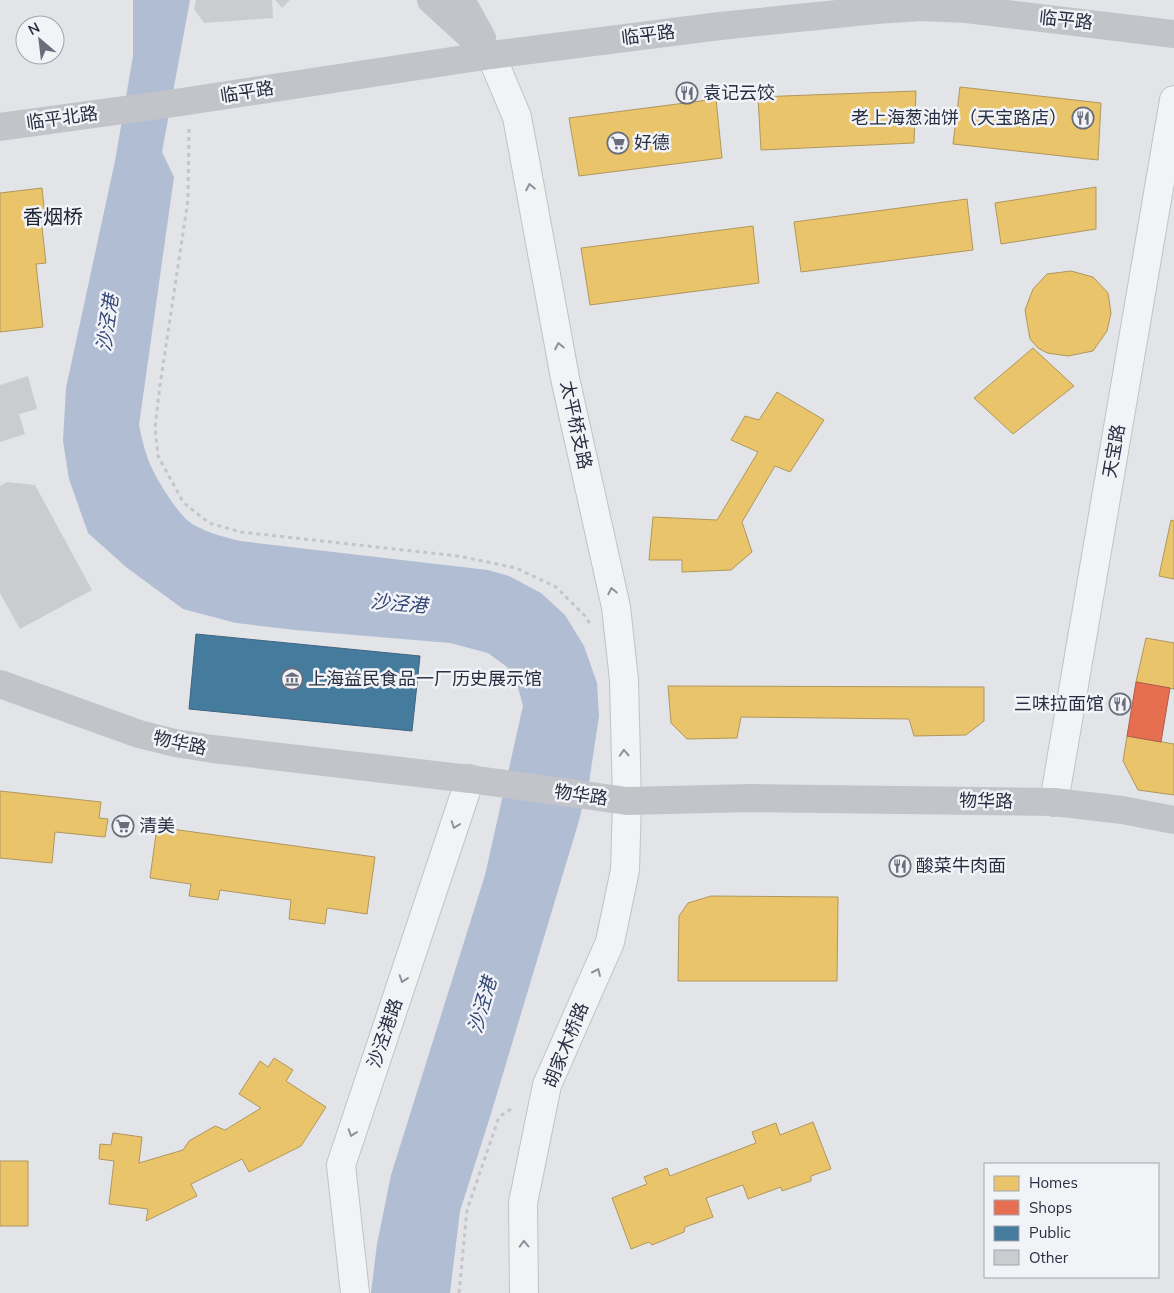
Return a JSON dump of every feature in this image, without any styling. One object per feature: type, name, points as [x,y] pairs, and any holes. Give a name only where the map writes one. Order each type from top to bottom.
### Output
[{"type":"main road","points":[[431,0],[491,55]]},
{"type":"main road","points":[[461,0],[491,55]]},
{"type":"main road","name":"临平路","points":[[125,110],[491,55],[720,26],[876,10],[922,7],[966,9],[1174,34]]},
{"type":"main road","name":"临平北路","points":[[0,127],[125,110]]},
{"type":"main road","name":"物华路","points":[[0,684],[139,734],[175,744],[470,779],[627,801],[751,798],[1054,802],[1122,810],[1174,820]]},
{"type":"street","name":"太平桥支路","points":[[491,55],[516,117],[565,378],[616,607],[624,680],[627,801]]},
{"type":"street","name":"天宝路","points":[[1054,802],[1174,100]]},
{"type":"street","name":"沙泾港路","points":[[355,1293],[341,1165],[470,779]]},
{"type":"street","name":"胡家木桥路","points":[[524,1293],[523,1203],[548,1084],[610,942],[625,870],[627,801]]},
{"type":"path","points":[[182,102],[188,200],[155,428],[158,456],[183,502],[209,523],[241,532],[458,556],[516,568],[556,587],[586,616],[594,632]]},
{"type":"path","points":[[459,1293],[467,1210],[499,1117],[548,1084]]},
{"type":"water","name":"沙泾港","points":[[133,0],[190,0],[162,152],[174,177],[139,425],[149,462],[170,499],[192,524],[212,533],[240,541],[488,570],[509,576],[541,593],[565,615],[584,646],[597,683],[599,716],[589,783],[490,1117],[460,1211],[450,1293],[371,1293],[377,1244],[391,1175],[485,875],[523,706],[517,684],[507,667],[488,653],[450,643],[236,623],[183,609],[126,567],[88,533],[69,479],[63,441],[66,388],[115,161],[133,56]]},
{"type":"building: Homes","points":[[960,87],[1101,103],[1098,160],[953,144]]},
{"type":"building: Homes","points":[[916,91],[914,143],[761,150],[758,97]]},
{"type":"building: Homes","points":[[716,99],[722,158],[579,176],[569,118]]},
{"type":"building: Homes","points":[[1096,187],[1096,229],[1001,244],[995,203]]},
{"type":"building: Homes","points":[[42,188],[45,217],[41,218],[46,263],[36,264],[43,327],[0,332],[0,193]]},
{"type":"building: Homes","points":[[967,199],[973,250],[801,272],[794,222]]},
{"type":"building: Homes","points":[[753,226],[759,283],[590,305],[581,248]]},
{"type":"building: Homes","points":[[1071,271],[1093,277],[1108,293],[1111,313],[1107,331],[1093,351],[1068,356],[1047,353],[1038,348],[1030,339],[1025,310],[1033,289],[1047,274]]},
{"type":"building: Homes","points":[[1033,348],[1074,386],[1013,434],[974,398]]},
{"type":"building: Homes","points":[[777,392],[824,420],[790,472],[775,466],[742,522],[752,552],[731,570],[682,572],[682,560],[649,560],[653,517],[717,520],[758,452],[731,440],[745,416],[759,420]]},
{"type":"building: Homes","points":[[1171,520],[1174,521],[1174,579],[1159,576]]},
{"type":"building: Homes","points":[[1146,638],[1174,643],[1174,689],[1136,682]]},
{"type":"building: Homes","points":[[668,686],[984,687],[984,721],[966,735],[914,736],[909,719],[741,717],[737,738],[687,739],[671,723]]},
{"type":"building: Homes","points":[[1127,736],[1174,744],[1174,795],[1138,790],[1123,761]]},
{"type":"building: Homes","points":[[0,791],[101,802],[99,818],[108,819],[105,837],[55,832],[52,863],[0,858]]},
{"type":"building: Homes","points":[[157,827],[375,857],[367,914],[327,908],[325,924],[289,919],[291,900],[220,890],[218,900],[189,896],[191,884],[150,878]]},
{"type":"building: Homes","points":[[711,896],[838,897],[837,981],[678,981],[679,916],[688,903]]},
{"type":"building: Homes","points":[[274,1058],[293,1070],[286,1081],[326,1107],[301,1146],[249,1172],[242,1159],[191,1184],[197,1196],[146,1221],[148,1209],[109,1204],[114,1161],[99,1159],[100,1144],[111,1145],[113,1133],[142,1137],[139,1163],[183,1150],[189,1141],[215,1126],[225,1130],[261,1108],[239,1094],[260,1061],[268,1067]]},
{"type":"building: Homes","points":[[813,1122],[831,1169],[811,1176],[811,1181],[782,1191],[781,1187],[748,1199],[743,1185],[706,1198],[713,1217],[685,1227],[684,1232],[652,1245],[649,1242],[631,1249],[612,1198],[647,1184],[644,1177],[667,1168],[670,1176],[756,1143],[752,1132],[776,1123],[780,1135]]},
{"type":"building: Homes","points":[[0,1161],[28,1161],[28,1226],[0,1226]]},
{"type":"building: Shops","points":[[1136,682],[1170,688],[1161,742],[1127,736]]},
{"type":"building: Public","points":[[196,634],[420,656],[412,731],[189,709]]},
{"type":"building: Other","points":[[196,0],[272,0],[273,18],[204,23],[194,9]]},
{"type":"building: Other","points":[[275,0],[290,0],[282,8]]},
{"type":"building: Other","points":[[28,376],[37,409],[19,414],[25,434],[0,442],[0,385]]},
{"type":"building: Other","points":[[7,482],[35,485],[92,590],[20,629],[0,593],[0,486]]},
{"type":"place","name":"袁记云饺","points":[[687,93]]},
{"type":"place","name":"老上海葱油饼（天宝路店）","points":[[1083,118]]},
{"type":"place","name":"好德","points":[[618,143]]},
{"type":"place","name":"上海益民食品一厂历史展示馆","points":[[292,679]]},
{"type":"place","name":"三味拉面馆","points":[[1120,704]]},
{"type":"place","name":"清美","points":[[123,826]]},
{"type":"place","name":"酸菜牛肉面","points":[[900,866]]},
{"type":"district","name":"香烟桥","points":[[53,217]]}]
